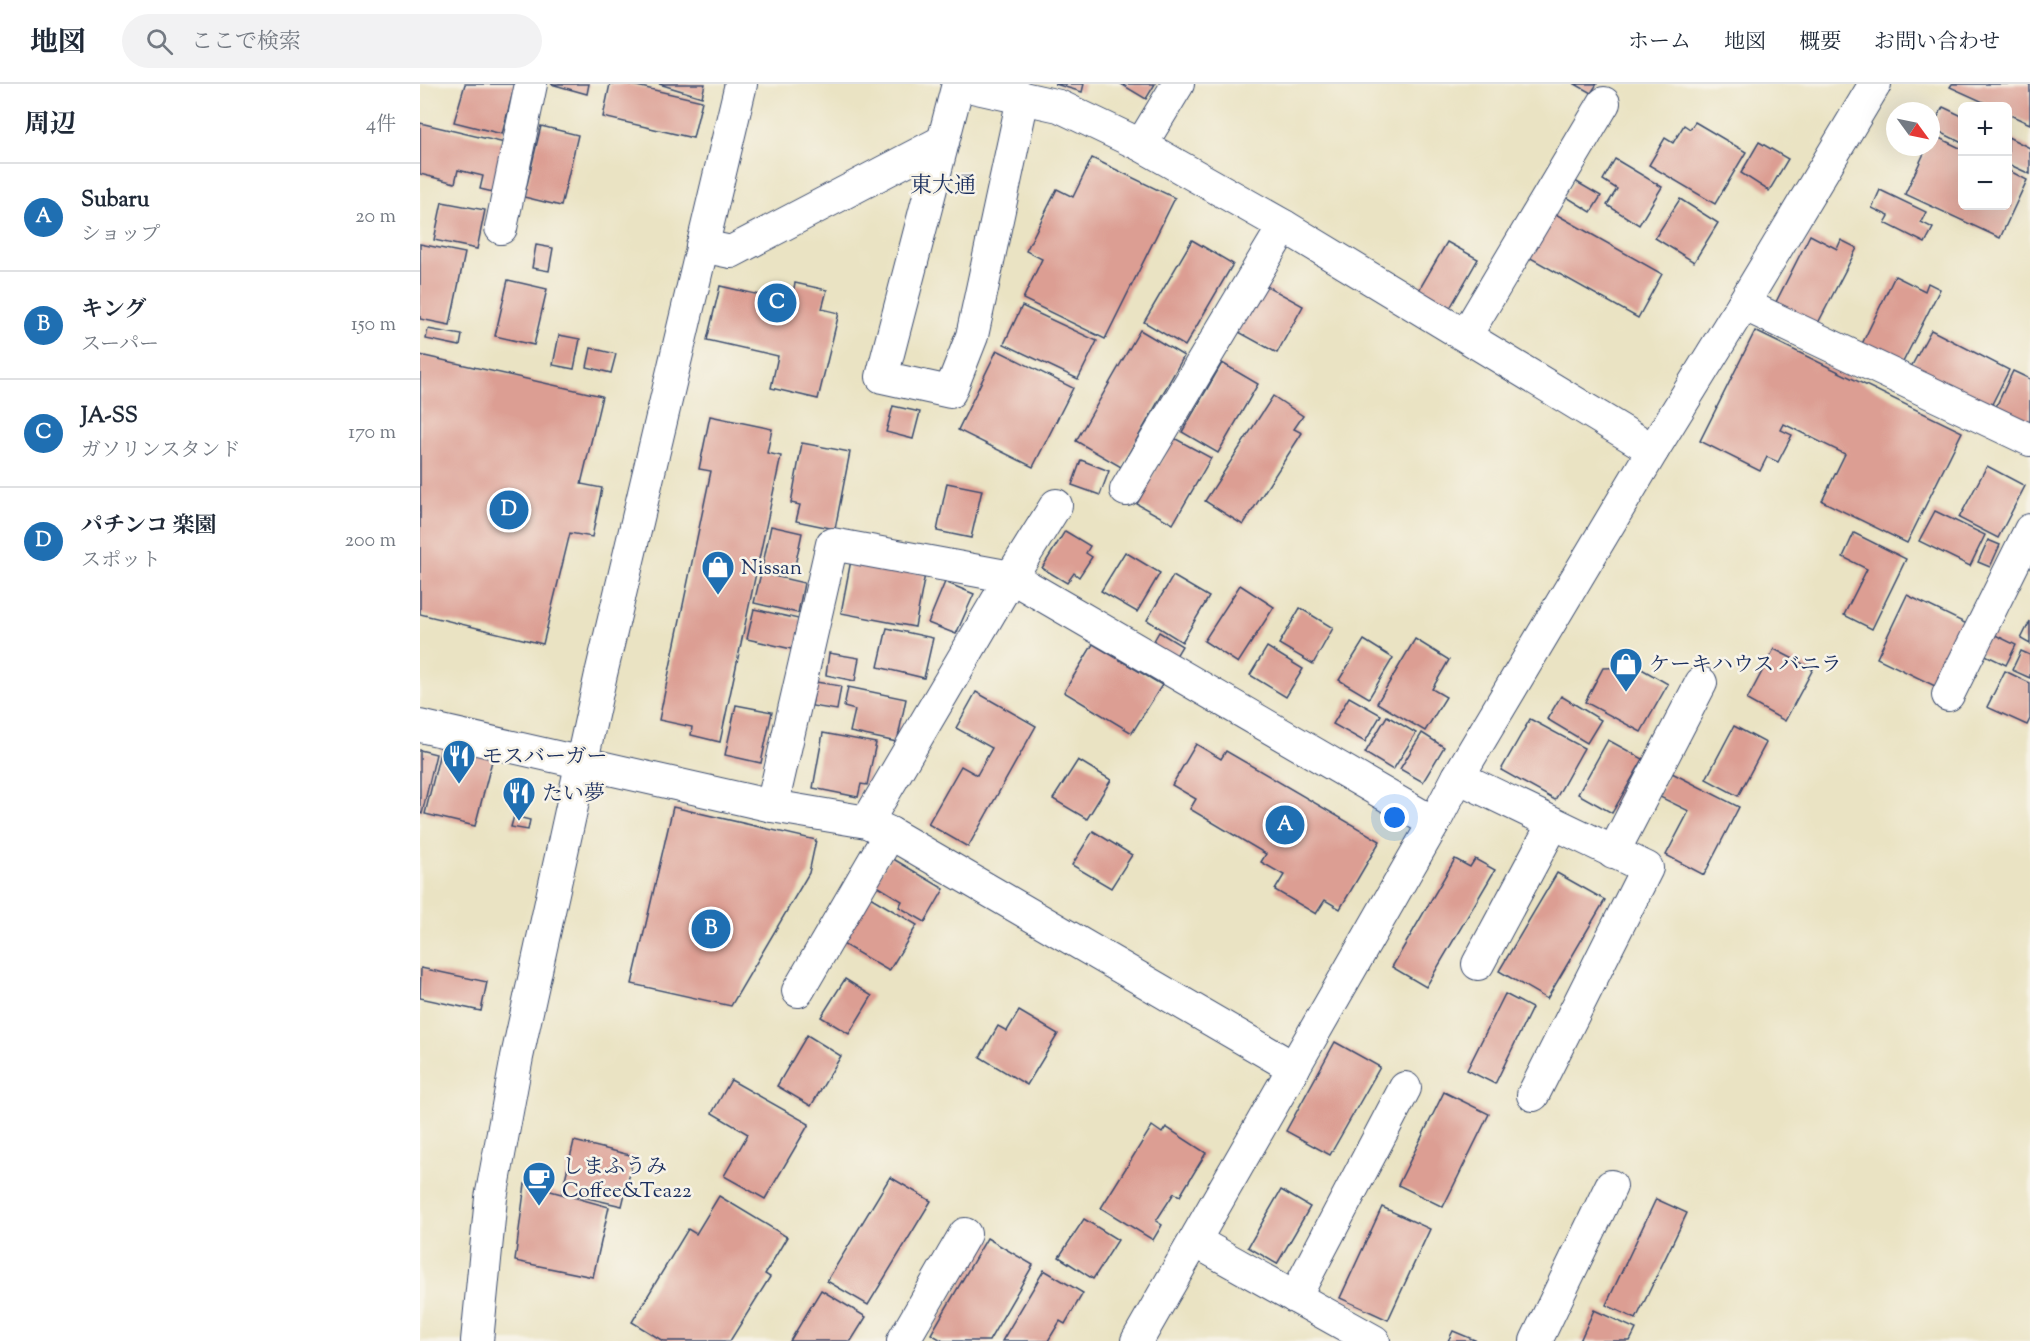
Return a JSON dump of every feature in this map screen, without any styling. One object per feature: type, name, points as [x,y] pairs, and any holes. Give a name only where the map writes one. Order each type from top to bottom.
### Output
[{"type":"street","points":[[501,228],[531,84]]},
{"type":"street","points":[[477,1341],[494,1186],[517,1058],[581,764],[741,84]]},
{"type":"street","points":[[1020,93],[972,336],[950,392],[882,377],[958,84],[1020,93],[1059,106],[1141,145],[1284,226],[1653,450]]},
{"type":"street","points":[[1141,145],[1178,84]]},
{"type":"street","points":[[1137,1341],[1434,823],[1458,777],[1875,84]]},
{"type":"street","points":[[1466,335],[1604,103]]},
{"type":"street","points":[[702,246],[731,252],[943,141]]},
{"type":"street","points":[[1125,490],[1284,226]]},
{"type":"street","points":[[1743,304],[2030,440]]},
{"type":"street","points":[[798,991],[879,828],[1011,577],[1056,505]]},
{"type":"street","points":[[1948,695],[2030,530]]},
{"type":"street","points":[[772,806],[832,543],[1011,577],[1434,823]]},
{"type":"street","points":[[1613,853],[1701,683]]},
{"type":"street","points":[[420,726],[581,764],[879,828],[1294,1068]]},
{"type":"street","points":[[1458,777],[1647,868],[1533,1095]]},
{"type":"street","points":[[1478,964],[1553,824]]},
{"type":"street","points":[[1295,1297],[1405,1088]]},
{"type":"street","points":[[1536,1341],[1611,1186]]},
{"type":"street","points":[[909,1339],[965,1234]]},
{"type":"street","points":[[1195,1241],[1374,1341]]},
{"type":"building","points":[[465,84],[515,84],[502,134],[454,122]]},
{"type":"building","points":[[551,84],[589,84],[587,94]]},
{"type":"building","points":[[610,84],[628,84],[702,101],[693,138],[603,117]]},
{"type":"building","points":[[659,84],[705,84],[702,97]]},
{"type":"building","points":[[1055,84],[1084,84],[1082,92]]},
{"type":"building","points":[[1121,84],[1155,84],[1146,99]]},
{"type":"building","points":[[1575,84],[1597,84],[1591,93]]},
{"type":"building","points":[[1952,84],[2030,84],[2030,124],[2012,116],[2012,102],[1983,102],[1950,87]]},
{"type":"building","points":[[1943,107],[1958,114],[1958,141],[1940,132],[1940,113]]},
{"type":"building","points":[[1695,122],[1746,152],[1715,204],[1649,165],[1665,138],[1673,143],[1684,125],[1690,129]]},
{"type":"building","points":[[420,123],[505,143],[493,192],[480,189],[483,176],[458,170],[455,183],[420,174]]},
{"type":"building","points":[[541,126],[578,135],[561,206],[524,197]]},
{"type":"building","points":[[1940,138],[1958,147],[1958,210],[2012,210],[2012,172],[2027,180],[2000,238],[1905,194],[1923,156],[1940,156]]},
{"type":"building","points":[[2012,139],[2030,148],[2030,174],[2012,166]]},
{"type":"building","points":[[1759,142],[1788,159],[1769,191],[1741,173]]},
{"type":"building","points":[[1092,158],[1175,198],[1105,339],[1023,299],[1042,259],[1026,251],[1057,189],[1073,197]]},
{"type":"building","points":[[1615,159],[1662,187],[1639,225],[1607,205],[1617,189],[1603,180]]},
{"type":"building","points":[[1575,181],[1601,196],[1591,212],[1565,196]]},
{"type":"building","points":[[1880,190],[1926,212],[1921,222],[1933,228],[1925,243],[1885,223],[1889,216],[1872,208]]},
{"type":"building","points":[[1680,199],[1718,223],[1694,262],[1655,238]]},
{"type":"building","points":[[442,202],[485,210],[477,249],[434,240]]},
{"type":"building","points":[[1552,212],[1662,274],[1638,318],[1527,256]]},
{"type":"building","points":[[1810,235],[1837,249],[1841,240],[1857,248],[1817,325],[1775,304]]},
{"type":"building","points":[[1192,240],[1233,264],[1185,346],[1144,322]]},
{"type":"building","points":[[1447,242],[1478,259],[1450,308],[1419,290]]},
{"type":"building","points":[[420,244],[465,253],[450,325],[420,319]]},
{"type":"building","points":[[536,245],[553,248],[549,271],[532,268]]},
{"type":"building","points":[[1895,276],[1925,291],[1928,283],[1940,289],[1900,368],[1860,348]]},
{"type":"building","points":[[508,280],[547,289],[534,345],[495,336]]},
{"type":"building","points":[[795,283],[827,290],[822,309],[839,313],[818,399],[771,388],[778,356],[707,340],[720,286],[791,302]]},
{"type":"building","points":[[1263,284],[1303,306],[1277,353],[1237,331]]},
{"type":"building","points":[[1022,306],[1097,341],[1078,379],[1004,344]]},
{"type":"building","points":[[428,329],[462,335],[460,346],[426,339]]},
{"type":"building","points":[[1140,330],[1184,356],[1121,467],[1076,441]]},
{"type":"building","points":[[1931,330],[2009,370],[1989,410],[1910,369]]},
{"type":"building","points":[[1755,331],[1962,432],[1907,543],[1822,501],[1845,454],[1784,424],[1781,430],[1792,435],[1778,462],[1767,457],[1760,471],[1700,441]]},
{"type":"building","points":[[559,335],[580,339],[574,369],[553,365]]},
{"type":"building","points":[[591,348],[616,354],[611,373],[587,367]]},
{"type":"building","points":[[997,350],[1073,388],[1033,467],[958,430]]},
{"type":"building","points":[[420,355],[602,396],[581,484],[602,488],[592,537],[570,533],[543,644],[420,614]]},
{"type":"building","points":[[1222,363],[1258,384],[1218,453],[1182,432]]},
{"type":"building","points":[[2013,371],[2030,379],[2030,425],[1995,409]]},
{"type":"building","points":[[1273,396],[1303,416],[1294,429],[1302,433],[1243,525],[1205,501]]},
{"type":"building","points":[[893,406],[920,412],[913,439],[886,432]]},
{"type":"building","name":"Nissan","points":[[710,416],[772,429],[767,453],[781,456],[720,742],[691,735],[692,727],[659,720],[711,471],[699,469]]},
{"type":"building","points":[[1174,438],[1211,458],[1173,524],[1137,504]]},
{"type":"building","points":[[802,443],[850,452],[835,529],[796,521],[800,505],[791,503]]},
{"type":"building","points":[[1081,460],[1109,471],[1100,495],[1072,485]]},
{"type":"building","points":[[1987,466],[2025,486],[1998,538],[1959,518]]},
{"type":"building","points":[[947,483],[982,490],[971,538],[937,531]]},
{"type":"building","points":[[1935,511],[1985,535],[1970,566],[1919,541]]},
{"type":"building","points":[[771,526],[802,533],[793,575],[762,568]]},
{"type":"building","points":[[1065,531],[1090,546],[1086,553],[1092,557],[1079,577],[1074,573],[1067,583],[1042,568]]},
{"type":"building","points":[[1854,533],[1906,559],[1872,629],[1844,615],[1867,569],[1843,557]]},
{"type":"building","points":[[1988,540],[2000,545],[1990,567],[1978,562]]},
{"type":"building","points":[[1125,552],[1160,573],[1137,612],[1101,591]]},
{"type":"building","points":[[851,560],[925,574],[915,627],[841,613]]},
{"type":"building","points":[[761,573],[804,583],[798,613],[754,603]]},
{"type":"building","points":[[1173,576],[1209,597],[1182,642],[1147,620]]},
{"type":"building","points":[[945,582],[974,594],[956,634],[928,623]]},
{"type":"building","points":[[1240,585],[1274,607],[1238,663],[1204,641]]},
{"type":"building","points":[[1907,595],[1967,624],[1937,687],[1877,658]]},
{"type":"building","points":[[1300,608],[1333,628],[1313,664],[1279,644]]},
{"type":"building","points":[[754,609],[803,620],[796,650],[747,639]]},
{"type":"building","points":[[2030,621],[2030,644],[2021,639]]},
{"type":"building","points":[[887,628],[933,638],[924,678],[878,667]]},
{"type":"building","points":[[1159,632],[1182,646],[1173,661],[1151,646]]},
{"type":"building","points":[[1989,632],[2016,645],[2006,665],[1979,652]]},
{"type":"building","points":[[1415,639],[1449,660],[1432,689],[1446,697],[1425,731],[1377,703]]},
{"type":"building","points":[[1364,640],[1393,658],[1369,698],[1339,680]]},
{"type":"building","points":[[1093,644],[1162,685],[1132,733],[1064,692]]},
{"type":"building","points":[[1267,647],[1303,669],[1286,697],[1250,675]]},
{"type":"building","points":[[1774,649],[1813,669],[1785,721],[1747,700]]},
{"type":"building","points":[[2021,651],[2030,655],[2030,678],[2012,670]]},
{"type":"building","points":[[829,653],[859,658],[855,681],[826,675]]},
{"type":"building","name":"ケーキハウス バニラ","points":[[1638,667],[1668,684],[1641,732],[1585,702],[1603,668]]},
{"type":"building","points":[[2005,671],[2030,683],[2030,719],[2027,725],[1987,707]]},
{"type":"building","points":[[816,682],[841,686],[837,710],[812,706]]},
{"type":"building","points":[[848,687],[906,699],[897,742],[850,732],[855,710],[844,707]]},
{"type":"building","points":[[976,692],[1036,726],[968,847],[928,824],[961,766],[977,775],[992,748],[956,728]]},
{"type":"building","points":[[1561,696],[1601,720],[1587,743],[1547,719]]},
{"type":"building","points":[[1349,697],[1381,715],[1365,742],[1333,724]]},
{"type":"building","points":[[736,705],[772,712],[761,763],[725,755]]},
{"type":"building","points":[[1387,716],[1416,733],[1393,770],[1365,753]]},
{"type":"building","points":[[1530,719],[1584,748],[1555,800],[1501,770]]},
{"type":"building","points":[[1734,726],[1766,743],[1738,796],[1706,779]]},
{"type":"building","points":[[823,733],[876,743],[867,785],[861,784],[858,797],[813,788]]},
{"type":"building","points":[[1422,733],[1444,747],[1423,782],[1400,769]]},
{"type":"building","points":[[1608,740],[1643,759],[1612,813],[1578,794]]},
{"type":"building","name":"モスバーガー","points":[[442,744],[493,757],[475,826],[425,814]]},
{"type":"building","points":[[1196,744],[1221,759],[1226,751],[1380,841],[1340,909],[1325,900],[1316,914],[1275,890],[1284,875],[1261,862],[1266,854],[1190,809],[1196,799],[1172,785]]},
{"type":"building","points":[[420,750],[436,754],[422,814],[420,813]]},
{"type":"building","points":[[1078,760],[1111,780],[1087,819],[1053,799]]},
{"type":"building","points":[[1670,772],[1739,807],[1704,875],[1666,855],[1689,811],[1658,796]]},
{"type":"building","points":[[673,807],[816,840],[809,873],[731,1006],[632,984]]},
{"type":"building","points":[[514,816],[530,820],[528,830],[511,827]]},
{"type":"building","points":[[1093,831],[1132,855],[1111,888],[1072,865]]},
{"type":"building","points":[[890,857],[944,889],[925,922],[899,907],[902,901],[874,884]]},
{"type":"building","points":[[1455,859],[1470,867],[1475,859],[1495,870],[1426,987],[1392,967]]},
{"type":"building","points":[[1557,873],[1605,900],[1547,999],[1499,971]]},
{"type":"building","points":[[870,897],[917,925],[889,971],[841,943]]},
{"type":"building","points":[[421,968],[487,982],[481,1011],[420,998]]},
{"type":"building","points":[[845,979],[872,996],[849,1034],[821,1017]]},
{"type":"building","points":[[1505,994],[1532,1008],[1495,1084],[1467,1070]]},
{"type":"building","points":[[1019,1011],[1058,1034],[1027,1085],[980,1057],[998,1026],[1007,1031]]},
{"type":"building","points":[[807,1035],[841,1056],[811,1106],[777,1086]]},
{"type":"building","points":[[1335,1042],[1380,1067],[1330,1155],[1286,1131]]},
{"type":"building","points":[[731,1080],[809,1124],[765,1199],[724,1176],[748,1134],[712,1113]]},
{"type":"building","points":[[1444,1092],[1489,1114],[1443,1207],[1398,1185]]},
{"type":"building","points":[[1152,1126],[1162,1133],[1166,1127],[1206,1153],[1180,1196],[1174,1193],[1156,1221],[1162,1225],[1153,1240],[1101,1208]]},
{"type":"building","points":[[574,1141],[634,1156],[622,1206],[562,1192]]},
{"type":"building","points":[[890,1177],[931,1201],[868,1305],[827,1281]]},
{"type":"building","points":[[525,1184],[609,1207],[593,1277],[515,1261]]},
{"type":"building","points":[[1281,1190],[1310,1207],[1277,1264],[1248,1247]]},
{"type":"building","points":[[719,1196],[787,1237],[765,1274],[770,1277],[730,1341],[663,1341],[632,1322],[688,1229],[696,1234]]},
{"type":"building","points":[[1656,1199],[1687,1213],[1636,1319],[1606,1305]]},
{"type":"building","points":[[1382,1207],[1430,1229],[1388,1320],[1340,1298]]},
{"type":"building","points":[[1084,1219],[1118,1240],[1093,1279],[1059,1257]]},
{"type":"building","points":[[987,1238],[1033,1265],[989,1341],[943,1341],[931,1334]]},
{"type":"building","points":[[1044,1270],[1083,1293],[1065,1324],[1060,1321],[1048,1341],[1002,1341]]},
{"type":"building","points":[[821,1290],[866,1317],[851,1341],[790,1341]]},
{"type":"building","points":[[1594,1310],[1636,1329],[1630,1341],[1580,1341]]},
{"type":"building","points":[[1453,1331],[1477,1341],[1448,1341]]},
{"type":"place","name":"JA-SS","points":[[777,303]]},
{"type":"place","name":"パチンコ 楽園","points":[[509,510]]},
{"type":"place","name":"Nissan","points":[[718,596]]},
{"type":"place","name":"ケーキハウス バニラ","points":[[1626,693]]},
{"type":"place","name":"モスバーガー","points":[[459,785]]},
{"type":"place","name":"たい夢","points":[[519,822]]},
{"type":"place","name":"Subaru","points":[[1285,825]]},
{"type":"place","name":"キング","points":[[711,929]]},
{"type":"place","name":"しまふうみ Coffee&Tea22","points":[[539,1207]]},
{"type":"district","name":"東大通","points":[[943,184]]}]
